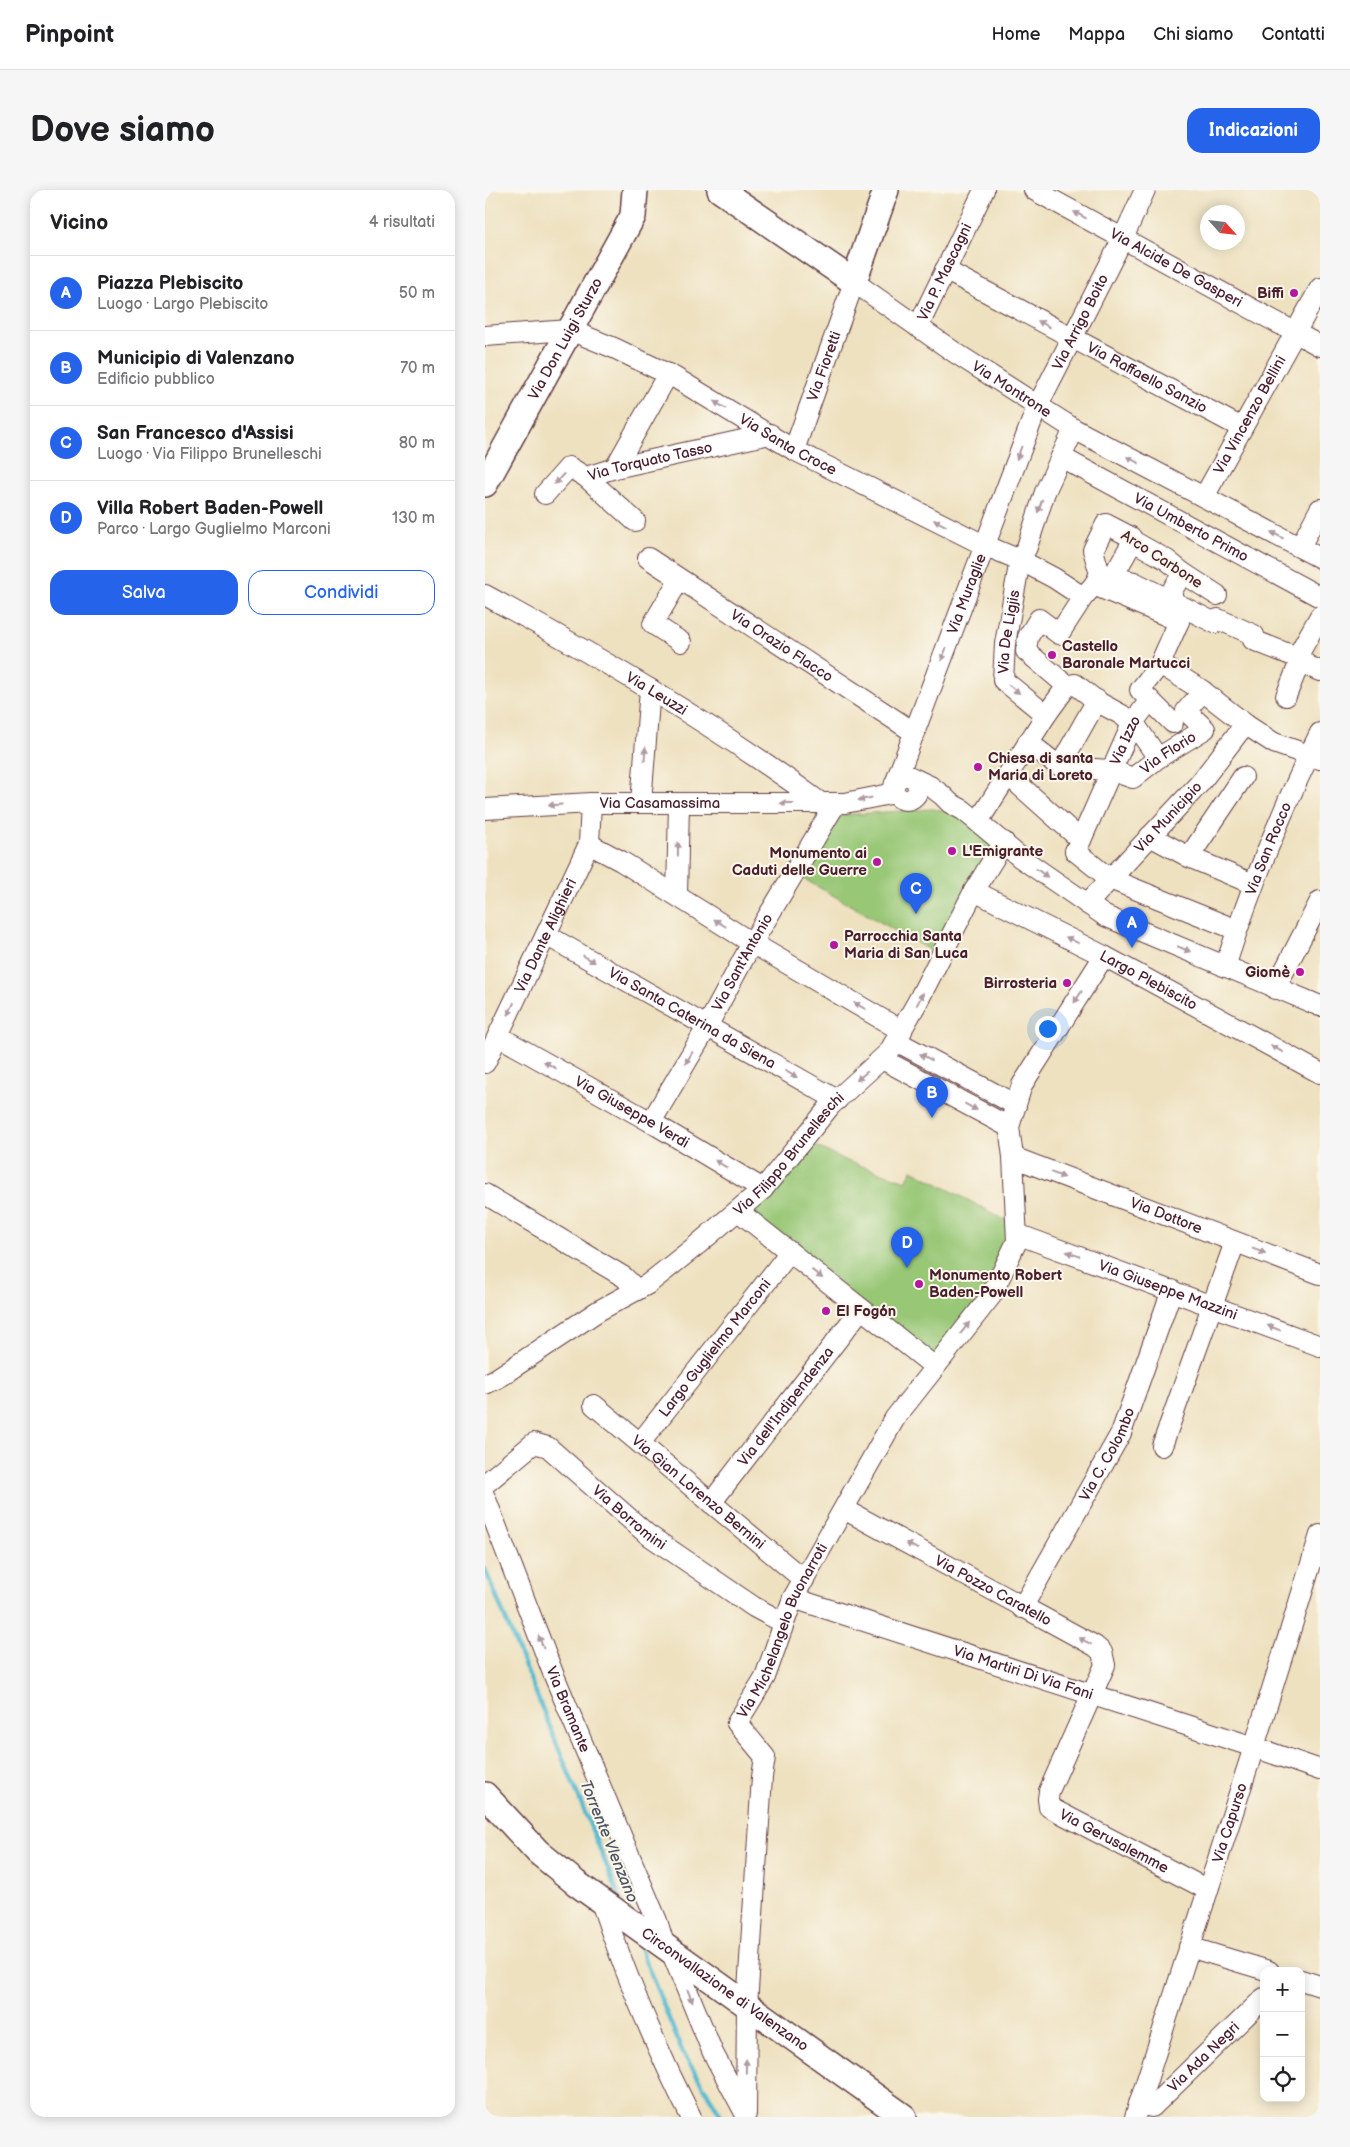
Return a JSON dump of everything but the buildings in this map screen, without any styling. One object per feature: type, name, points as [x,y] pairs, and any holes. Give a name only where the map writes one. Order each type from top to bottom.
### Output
[{"type":"main road","name":"Via Don Luigi Sturzo","points":[[485,484],[633,216],[635,190]]},
{"type":"main road","name":"Via Montrone","points":[[720,190],[854,282]]},
{"type":"main road","points":[[854,282],[886,190]]},
{"type":"main road","name":"Circonvallazione di Valenzano","points":[[485,1795],[538,1852],[665,1947],[904,2117]]},
{"type":"street","name":"Via P. Mascagni","points":[[918,327],[984,190]]},
{"type":"street","name":"Via Alcide De Gasperi","points":[[1035,190],[1320,346]]},
{"type":"street","name":"Via Arrigo Boito","points":[[1037,407],[1123,238],[1145,190]]},
{"type":"street","name":"Via Raffaello Sanzio","points":[[945,270],[1242,428]]},
{"type":"street","name":"Via Montrone","points":[[854,282],[1037,407],[1074,429],[1320,558]]},
{"type":"street","name":"Via Fioretti","points":[[793,450],[854,282]]},
{"type":"street","name":"Via Vincenzo Bellini","points":[[1204,497],[1320,288]]},
{"type":"street","name":"Via Santa Croce","points":[[485,336],[571,330],[668,374],[770,434],[793,450],[1054,578],[1097,583],[1177,612],[1215,623],[1218,619],[1254,635],[1253,640],[1299,658],[1308,666],[1320,671]]},
{"type":"street","points":[[615,468],[668,374]]},
{"type":"street","name":"Via Muraglie","points":[[904,788],[915,733],[1037,407]]},
{"type":"street","points":[[1020,560],[1045,492],[1074,429]]},
{"type":"street","name":"Via Torquato Tasso","points":[[545,494],[569,467],[586,477],[615,468],[770,434]]},
{"type":"street","name":"Via Umberto Primo","points":[[1061,457],[1320,597]]},
{"type":"street","points":[[586,477],[635,521]]},
{"type":"street","points":[[1300,548],[1320,509]]},
{"type":"street","name":"Arco Carbone","points":[[1097,583],[1093,550],[1106,524],[1131,537],[1133,541],[1167,560],[1217,595]]},
{"type":"street","points":[[1067,686],[1026,651],[1028,638],[1039,619],[1059,634],[1097,583],[1133,541]]},
{"type":"street","name":"Via Orazio Flacco","points":[[648,558],[915,733]]},
{"type":"street","name":"Via De Ligjis","points":[[1020,560],[1005,644],[1003,680],[1046,715]]},
{"type":"street","points":[[1173,723],[1140,690],[1160,664],[1177,612],[1171,592],[1183,573]]},
{"type":"street","points":[[679,580],[653,624],[681,642]]},
{"type":"street","name":"Via Leuzzi","points":[[485,595],[649,689],[829,803]]},
{"type":"street","points":[[1286,696],[1299,658],[1320,616]]},
{"type":"street","points":[[1160,664],[1203,691],[1245,724],[1274,743],[1315,756]]},
{"type":"street","points":[[979,822],[1046,715],[1067,686],[1075,684],[1122,716],[1138,729],[1158,758]]},
{"type":"street","points":[[641,803],[649,689]]},
{"type":"street","name":"Via Florio","points":[[1060,766],[1110,770],[1133,778],[1158,758],[1205,730],[1186,711],[1203,691]]},
{"type":"street","points":[[1029,742],[1060,766],[1097,700]]},
{"type":"street","name":"Via Izzo","points":[[1081,840],[1110,770],[1132,724],[1150,700]]},
{"type":"street","name":"Via Municipio","points":[[1087,904],[1199,783],[1245,724]]},
{"type":"street","name":"Via San Rocco","points":[[1225,967],[1253,884],[1315,756],[1320,733]]},
{"type":"street","points":[[1008,775],[1081,840],[1075,851],[1110,879],[1237,930]]},
{"type":"street","points":[[1189,857],[1243,777]]},
{"type":"street","points":[[1199,783],[1227,802]]},
{"type":"street","points":[[829,803],[845,803],[904,788],[949,803],[963,810],[1021,858],[1105,916],[1275,989],[1320,1006]]},
{"type":"street","name":"Via Casamassima","points":[[485,809],[591,803],[829,803]]},
{"type":"street","name":"Via Dante Alighieri","points":[[485,1063],[589,844],[591,803]]},
{"type":"street","points":[[677,896],[679,803]]},
{"type":"street","name":"Via Sant'Antonio","points":[[651,1122],[707,1026],[829,803]]},
{"type":"street","points":[[1150,836],[1189,857],[1253,884]]},
{"type":"street","name":"Via Filippo Brunelleschi","points":[[485,1384],[496,1379],[598,1311],[648,1284],[763,1189],[837,1100],[882,1059],[899,1036],[974,891],[1004,842]]},
{"type":"street","points":[[589,844],[677,896],[899,1036],[1016,1105]]},
{"type":"street","name":"Largo Plebiscito","points":[[974,891],[1104,956],[1320,1073]]},
{"type":"street","points":[[1275,989],[1314,924],[1320,901]]},
{"type":"street","name":"Via Santa Caterina da Siena","points":[[546,935],[837,1100]]},
{"type":"street","points":[[737,1211],[935,1367],[991,1296],[1017,1241],[1013,1157],[1009,1127],[1022,1085],[1104,956]]},
{"type":"street","name":"Via Giuseppe Verdi","points":[[499,1036],[651,1122],[763,1189]]},
{"type":"street","points":[[882,1059],[1009,1127]]},
{"type":"street","name":"Via Dottore","points":[[1013,1157],[1320,1274]]},
{"type":"street","points":[[485,1194],[624,1277],[637,1290]]},
{"type":"street","name":"Via Giuseppe Mazzini","points":[[1017,1234],[1320,1346]]},
{"type":"street","points":[[1162,1446],[1235,1242]]},
{"type":"street","name":"Largo Guglielmo Marconi","points":[[640,1443],[790,1252]]},
{"type":"street","name":"Via C. Colombo","points":[[1022,1608],[1121,1433],[1172,1290]]},
{"type":"street","name":"Via dell'Indipendenza","points":[[711,1503],[861,1309]]},
{"type":"street","name":"Via Michelangelo Buonarroti","points":[[747,2005],[762,1777],[765,1757],[737,1723],[765,1677],[793,1598],[895,1418],[935,1367]]},
{"type":"street","name":"Via Gian Lorenzo Bernini","points":[[594,1405],[804,1580]]},
{"type":"street","name":"Via Borromini","points":[[485,1484],[534,1443],[548,1447],[647,1534],[754,1607],[785,1623]]},
{"type":"street","name":"Via Bramante","points":[[485,1497],[553,1673],[657,1921],[665,1947],[713,2053],[747,2116]]},
{"type":"street","name":"Via Pozzo Caratello","points":[[844,1509],[1022,1608],[1095,1646],[1103,1652],[1105,1665],[1092,1695]]},
{"type":"street","name":"Via Capurso","points":[[1137,2112],[1320,1535]]},
{"type":"street","name":"Via Martiri Di Via Fani","points":[[793,1598],[1320,1770]]},
{"type":"street","name":"Via Gerusalemme","points":[[1092,1695],[1049,1791],[1049,1807],[1208,1890]]},
{"type":"street","points":[[604,1902],[621,1962],[663,2064],[691,2117]]},
{"type":"street","points":[[1189,1947],[1260,1968]]},
{"type":"street","points":[[1305,1981],[1320,1986]]},
{"type":"street","name":"Via Ada Negri","points":[[1137,2112],[1152,2107],[1260,2002]]},
{"type":"street","points":[[747,2005],[747,2116]]},
{"type":"green space","points":[[932,809],[957,812],[993,845],[933,952],[799,876],[841,815]]},
{"type":"green space","points":[[802,1140],[847,1161],[906,1181],[912,1170],[1009,1222],[1017,1241],[935,1367],[738,1211]]},
{"type":"waterway","name":"Torrente Vlenzano","points":[[485,1569],[622,1903]]},
{"type":"waterway","name":"Torrente Vlenzano","points":[[636,1938],[683,2053],[722,2117]]},
{"type":"place","name":"Biffi","points":[[1294,293]]},
{"type":"place","name":"Castello Baronale Martucci","points":[[1052,655]]},
{"type":"place","name":"Chiesa di santa Maria di Loreto","points":[[978,767]]},
{"type":"place","name":"L'Emigrante","points":[[952,851]]},
{"type":"place","name":"Monumento ai Caduti delle Guerre","points":[[877,862]]},
{"type":"place","name":"San Francesco d'Assisi","points":[[916,914]]},
{"type":"place","name":"Parrocchia Santa Maria di San Luca","points":[[834,945]]},
{"type":"place","name":"Piazza Plebiscito","points":[[1132,948]]},
{"type":"place","name":"Giomè","points":[[1300,972]]},
{"type":"place","name":"Birrosteria","points":[[1067,983]]},
{"type":"place","name":"Municipio di Valenzano","points":[[932,1118]]},
{"type":"place","name":"Villa Robert Baden-Powell","points":[[907,1268]]},
{"type":"place","name":"Monumento Robert Baden-Powell","points":[[919,1284]]},
{"type":"place","name":"El Fogón","points":[[826,1311]]}]
